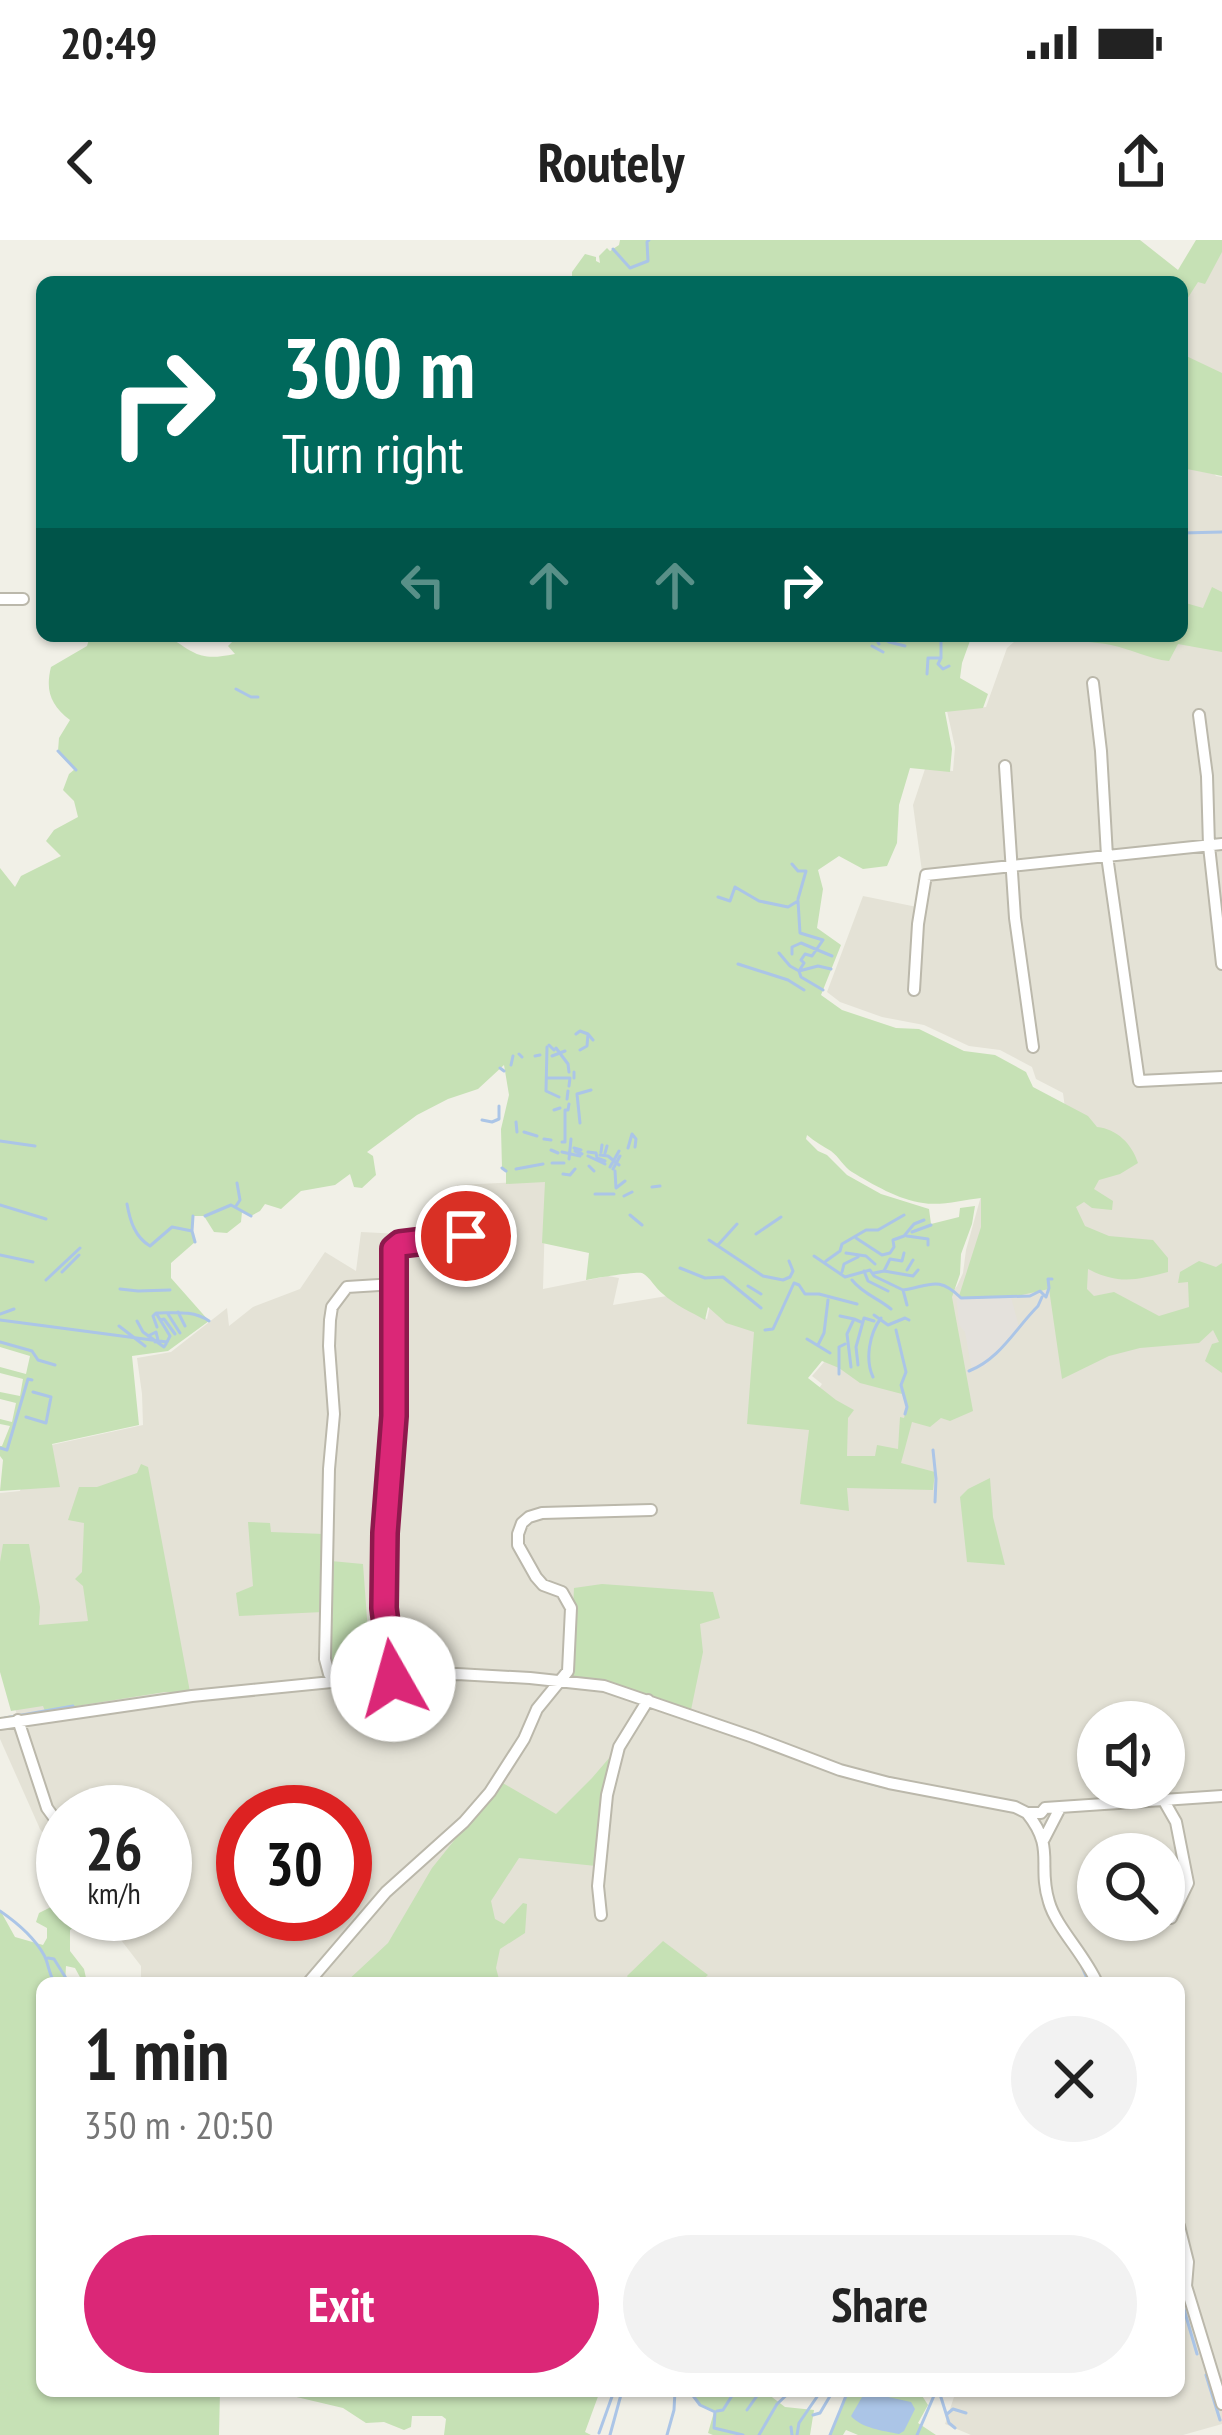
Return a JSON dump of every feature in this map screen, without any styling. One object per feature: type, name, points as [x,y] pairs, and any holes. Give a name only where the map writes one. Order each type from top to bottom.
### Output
[{"type":"street","points":[[0,598],[23,599]]},
{"type":"street","points":[[1093,683],[1108,856],[1139,1081],[1222,1077]]},
{"type":"street","points":[[1199,715],[1215,845],[1222,964]]},
{"type":"street","points":[[1005,766],[1011,867],[1033,1047]]},
{"type":"street","points":[[914,990],[926,875],[1215,845]]},
{"type":"street","points":[[393,1679],[384,1608],[394,1416],[394,1249],[400,1244],[466,1236]]},
{"type":"street","points":[[336,1682],[328,1674],[325,1659],[334,1414],[329,1346],[332,1307],[347,1286],[395,1284]]},
{"type":"street","points":[[313,1977],[386,1892],[464,1822],[490,1792],[524,1739],[537,1708],[568,1671],[572,1608],[562,1592],[544,1585],[530,1569],[518,1545],[521,1523],[542,1514],[651,1510]]},
{"type":"street","points":[[0,1724],[192,1696],[371,1678],[457,1674],[561,1682],[604,1687],[648,1700],[840,1771],[889,1784],[1027,1813],[1077,1807]]},
{"type":"street","points":[[601,1915],[598,1886],[608,1795],[619,1747],[648,1700]]},
{"type":"street","points":[[18,1720],[39,1785]]},
{"type":"street","points":[[1185,1799],[1222,1796]]},
{"type":"street","points":[[1060,1808],[1044,1839],[1049,1906],[1094,1977]]},
{"type":"street","points":[[1027,1813],[1044,1839]]},
{"type":"street","points":[[1185,2250],[1186,2286],[1222,2404]]},
{"type":"shaded area","points":[[1222,240],[1222,390],[1188,367],[1188,276],[1164,276],[1180,273]]},
{"type":"shaded area","points":[[1188,443],[1222,477],[1222,2424],[1183,2435],[971,2435],[945,2424],[954,2397],[1185,2397],[1185,1977],[141,1977],[141,1966],[122,1941],[192,1941],[192,1785],[36,1785],[36,1820],[0,1739],[0,1721],[17,1715],[0,1657],[0,1493],[20,1491],[33,1449],[143,1425],[137,1358],[171,1352],[227,1308],[229,1326],[253,1307],[300,1289],[325,1252],[356,1271],[361,1232],[420,1235],[455,1230],[457,1185],[546,1181],[543,1289],[608,1276],[619,1278],[613,1305],[667,1296],[707,1319],[710,1305],[756,1330],[809,1402],[822,1384],[812,1376],[825,1361],[929,1323],[963,1273],[986,1178],[1065,1108],[1063,1093],[1036,1079],[1032,1067],[1000,1050],[969,1046],[924,1025],[882,1017],[840,1002],[827,992],[863,896],[917,907],[923,879],[913,805],[925,769],[953,771],[955,747],[947,711],[986,707],[1007,648],[1014,642],[1188,642]]},
{"type":"shaded area","points":[[956,1294],[966,1299],[1011,1297],[1019,1327],[986,1365],[972,1371],[965,1332],[959,1325]]},
{"type":"green space","points":[[620,240],[1140,240],[1178,270],[1196,240],[1222,240],[1222,252],[1205,284],[1198,282],[1188,298],[1188,276],[572,276],[585,254],[600,263],[599,256],[607,248],[610,251]]},
{"type":"green space","points":[[1188,357],[1222,373],[1222,476],[1188,469]]},
{"type":"green space","points":[[1212,587],[1222,592],[1222,652],[1178,644],[1169,661],[1088,642],[1188,642],[1188,604],[1203,608]]},
{"type":"green space","points":[[88,642],[177,642],[214,657],[235,654],[228,646],[232,642],[970,642],[960,678],[988,694],[983,708],[945,712],[952,749],[950,772],[910,768],[899,805],[897,843],[887,866],[863,869],[839,856],[818,870],[823,889],[817,928],[841,945],[821,995],[842,1010],[896,1028],[919,1029],[964,1051],[995,1055],[1026,1072],[1033,1087],[1123,1139],[1138,1163],[1099,1180],[1094,1189],[1113,1201],[1112,1210],[1084,1202],[1076,1207],[1085,1226],[1109,1236],[1153,1240],[1168,1258],[1168,1272],[1128,1280],[1088,1269],[1087,1289],[1094,1296],[1114,1292],[1159,1316],[1189,1307],[1188,1282],[1178,1283],[1180,1272],[1199,1261],[1216,1267],[1222,1263],[1222,1373],[1205,1361],[1212,1344],[1219,1342],[1213,1330],[1199,1343],[1109,1356],[1062,1379],[1049,1289],[1013,1297],[959,1296],[981,1227],[981,1198],[937,1204],[905,1199],[852,1172],[807,1135],[847,1175],[881,1194],[929,1209],[931,1224],[959,1217],[960,1208],[975,1206],[952,1297],[973,1411],[950,1421],[941,1418],[930,1427],[912,1422],[901,1463],[935,1472],[933,1490],[847,1488],[849,1511],[800,1504],[809,1430],[747,1424],[754,1332],[726,1323],[708,1307],[705,1320],[668,1298],[642,1273],[586,1280],[589,1253],[542,1243],[545,1182],[506,1184],[502,1168],[501,1129],[509,1095],[504,1065],[478,1089],[417,1115],[367,1152],[373,1156],[376,1175],[362,1188],[354,1187],[350,1174],[335,1185],[301,1191],[281,1209],[265,1204],[251,1216],[242,1212],[241,1222],[227,1233],[214,1232],[204,1216],[193,1216],[195,1242],[171,1263],[171,1278],[209,1321],[168,1351],[132,1356],[139,1425],[52,1444],[60,1487],[0,1491],[0,1446],[10,1426],[0,1424],[0,1419],[12,1422],[16,1403],[0,1399],[0,1392],[20,1396],[23,1379],[0,1373],[0,1367],[26,1374],[30,1356],[0,1347],[0,868],[15,887],[21,876],[61,856],[46,841],[54,830],[78,817],[74,801],[63,790],[75,769],[58,751],[59,738],[70,720],[49,690],[51,667]],"holes":[[[822,1361],[860,1383],[902,1394],[907,1407],[904,1418],[900,1417],[898,1449],[877,1445],[875,1456],[847,1456],[848,1418],[854,1410],[808,1378]]]},
{"type":"green space","points":[[141,1464],[148,1467],[190,1692],[11,1711],[0,1672],[3,1544],[29,1544],[39,1625],[88,1621],[83,1586],[75,1579],[82,1572],[84,1523],[68,1520],[79,1487],[97,1487],[137,1473]]},
{"type":"green space","points":[[990,1478],[993,1517],[1005,1565],[967,1562],[960,1497]]},
{"type":"green space","points":[[248,1522],[270,1523],[271,1532],[324,1534],[323,1612],[239,1616],[236,1593],[253,1586]]},
{"type":"green space","points":[[331,1561],[363,1564],[371,1673],[338,1678],[332,1674],[328,1659]]},
{"type":"green space","points":[[602,1584],[713,1592],[720,1618],[700,1624],[703,1652],[691,1710],[570,1673],[574,1588]]},
{"type":"green space","points":[[616,1750],[596,1866],[519,1858],[491,1901],[495,1919],[504,1924],[527,1904],[525,1933],[500,1949],[498,1977],[351,1977],[388,1943],[432,1868],[501,1782],[556,1814]]},
{"type":"green space","points":[[0,1910],[15,1937],[43,1945],[45,1941],[70,1941],[70,1951],[86,1977],[66,1966],[65,1977],[36,1977],[36,2397],[220,2397],[219,2435],[0,2435]]},
{"type":"green space","points":[[663,1941],[708,1975],[706,1977],[627,1976]]},
{"type":"green space","points":[[296,2397],[598,2397],[585,2432],[591,2435],[444,2435],[446,2419],[442,2416],[412,2416],[411,2427],[404,2430],[384,2422],[366,2423],[343,2408]]},
{"type":"green space","points":[[772,2397],[785,2407],[814,2410],[810,2435],[713,2435],[708,2433],[714,2412],[695,2398]]},
{"type":"green space","points":[[846,2397],[923,2397],[928,2405],[918,2423],[936,2435],[858,2435],[846,2430],[843,2435],[830,2435]]},
{"type":"water","points":[[862,2397],[911,2402],[915,2409],[899,2434],[851,2416]]},
{"type":"waterway","points":[[613,249],[630,268],[648,261],[649,240]]},
{"type":"waterway","points":[[1188,533],[1222,532]]},
{"type":"waterway","points":[[889,642],[905,646]]},
{"type":"waterway","points":[[927,674],[928,658],[941,658],[941,642]]},
{"type":"waterway","points":[[872,646],[883,652]]},
{"type":"waterway","points":[[941,658],[938,664],[943,669],[949,666]]},
{"type":"waterway","points":[[236,689],[258,697]]},
{"type":"waterway","points":[[58,751],[76,770]]},
{"type":"waterway","points":[[792,864],[806,871],[798,899]]},
{"type":"waterway","points":[[718,897],[730,901],[735,887],[759,901],[788,907],[798,901],[800,933],[823,940],[812,956],[805,954],[799,971],[818,966],[831,969]]},
{"type":"waterway","points":[[792,954],[792,947],[801,943],[832,956]]},
{"type":"waterway","points":[[779,953],[801,977],[823,990]]},
{"type":"waterway","points":[[738,964],[804,990]]},
{"type":"waterway","points":[[576,1034],[580,1031],[593,1040]]},
{"type":"waterway","points":[[580,1050],[587,1046],[588,1034]]},
{"type":"waterway","points":[[549,1045],[554,1050]]},
{"type":"waterway","points":[[547,1047],[546,1091],[559,1097]]},
{"type":"waterway","points":[[556,1048],[569,1072]]},
{"type":"waterway","points":[[552,1056],[565,1051]]},
{"type":"waterway","points":[[519,1054],[522,1057]]},
{"type":"waterway","points":[[535,1056],[540,1055]]},
{"type":"waterway","points":[[511,1065],[513,1056]]},
{"type":"waterway","points":[[500,1068],[504,1071]]},
{"type":"waterway","points":[[574,1072],[574,1078]]},
{"type":"waterway","points":[[547,1078],[570,1078],[569,1086]]},
{"type":"waterway","points":[[580,1123],[577,1094],[591,1090]]},
{"type":"waterway","points":[[567,1099],[568,1091]]},
{"type":"waterway","points":[[562,1142],[569,1104]]},
{"type":"waterway","points":[[482,1120],[499,1119],[499,1106]]},
{"type":"waterway","points":[[554,1110],[560,1108]]},
{"type":"waterway","points":[[516,1122],[517,1132]]},
{"type":"waterway","points":[[524,1132],[537,1136]]},
{"type":"waterway","points":[[628,1148],[632,1134],[635,1147]]},
{"type":"waterway","points":[[544,1139],[551,1140]]},
{"type":"waterway","points":[[569,1159],[571,1139]]},
{"type":"waterway","points":[[0,1141],[35,1146]]},
{"type":"waterway","points":[[601,1152],[602,1145]]},
{"type":"waterway","points":[[605,1153],[607,1146]]},
{"type":"waterway","points":[[574,1148],[581,1150]]},
{"type":"waterway","points":[[551,1150],[558,1153]]},
{"type":"waterway","points":[[575,1151],[582,1154]]},
{"type":"waterway","points":[[610,1167],[619,1151]]},
{"type":"waterway","points":[[562,1152],[580,1156]]},
{"type":"waterway","points":[[588,1152],[605,1161]]},
{"type":"waterway","points":[[600,1155],[619,1165]]},
{"type":"waterway","points":[[588,1156],[605,1164]]},
{"type":"waterway","points":[[613,1169],[620,1156]]},
{"type":"waterway","points":[[552,1163],[564,1163]]},
{"type":"waterway","points":[[516,1169],[543,1164]]},
{"type":"waterway","points":[[589,1166],[594,1171]]},
{"type":"waterway","points":[[502,1168],[506,1171]]},
{"type":"waterway","points":[[563,1174],[570,1175],[575,1169]]},
{"type":"waterway","points":[[615,1171],[616,1188],[625,1181]]},
{"type":"waterway","points":[[236,1206],[240,1200],[237,1183]]},
{"type":"waterway","points":[[652,1187],[660,1186]]},
{"type":"waterway","points":[[624,1196],[632,1192]]},
{"type":"waterway","points":[[595,1194],[614,1194]]},
{"type":"waterway","points":[[127,1204],[134,1228],[150,1246],[172,1227],[192,1231]]},
{"type":"waterway","points":[[0,1205],[46,1219]]},
{"type":"waterway","points":[[205,1216],[231,1205],[251,1216]]},
{"type":"waterway","points":[[630,1215],[642,1225]]},
{"type":"waterway","points":[[826,1261],[842,1244],[904,1215]]},
{"type":"waterway","points":[[193,1216],[195,1242]]},
{"type":"waterway","points":[[756,1234],[781,1217]]},
{"type":"waterway","points":[[856,1238],[882,1255],[890,1253],[893,1240],[924,1220]]},
{"type":"waterway","points":[[718,1245],[737,1224]]},
{"type":"waterway","points":[[912,1232],[931,1225]]},
{"type":"waterway","points":[[907,1236],[928,1239],[928,1245]]},
{"type":"waterway","points":[[709,1240],[763,1276],[790,1277],[789,1261]]},
{"type":"waterway","points":[[46,1280],[80,1248]]},
{"type":"waterway","points":[[846,1253],[866,1256],[875,1264]]},
{"type":"waterway","points":[[884,1271],[890,1259],[902,1261],[904,1253]]},
{"type":"waterway","points":[[0,1255],[33,1262]]},
{"type":"waterway","points":[[62,1272],[79,1255]]},
{"type":"waterway","points":[[814,1256],[845,1277],[870,1270],[903,1290],[940,1284],[961,1298],[1030,1296],[1040,1291],[1046,1297],[1048,1279],[1052,1279]]},
{"type":"waterway","points":[[842,1272],[844,1264],[858,1257]]},
{"type":"waterway","points":[[907,1270],[913,1260]]},
{"type":"waterway","points":[[680,1268],[705,1278],[723,1277],[761,1308]]},
{"type":"waterway","points":[[874,1273],[913,1276],[918,1270]]},
{"type":"waterway","points":[[864,1271],[868,1281],[888,1291]]},
{"type":"waterway","points":[[852,1280],[891,1309]]},
{"type":"waterway","points":[[765,1330],[773,1329],[794,1283],[805,1294],[857,1304]]},
{"type":"waterway","points":[[748,1286],[761,1294]]},
{"type":"waterway","points":[[120,1289],[170,1290]]},
{"type":"waterway","points":[[903,1290],[907,1305]]},
{"type":"waterway","points":[[969,1371],[998,1351],[1042,1297]]},
{"type":"waterway","points":[[818,1345],[828,1300]]},
{"type":"waterway","points":[[0,1314],[14,1309]]},
{"type":"waterway","points":[[178,1312],[185,1326]]},
{"type":"waterway","points":[[0,1320],[167,1342],[170,1336],[156,1313]]},
{"type":"waterway","points":[[157,1327],[156,1313],[190,1314],[209,1321]]},
{"type":"waterway","points":[[168,1314],[180,1333]]},
{"type":"waterway","points":[[874,1315],[888,1325],[909,1320]]},
{"type":"waterway","points":[[840,1316],[854,1319]]},
{"type":"waterway","points":[[858,1365],[856,1347],[864,1318],[874,1321]]},
{"type":"waterway","points":[[873,1377],[870,1347],[881,1318]]},
{"type":"waterway","points":[[851,1367],[847,1334],[854,1319],[861,1322]]},
{"type":"waterway","points":[[160,1320],[175,1334]]},
{"type":"waterway","points":[[137,1321],[143,1332],[166,1344]]},
{"type":"waterway","points":[[119,1326],[145,1346]]},
{"type":"waterway","points":[[896,1330],[906,1372],[901,1385],[905,1414]]},
{"type":"waterway","points":[[148,1336],[156,1332],[155,1342]]},
{"type":"waterway","points":[[807,1339],[830,1353]]},
{"type":"waterway","points":[[0,1342],[32,1351],[38,1360],[55,1365]]},
{"type":"waterway","points":[[839,1374],[839,1347],[845,1344]]},
{"type":"waterway","points":[[0,1448],[7,1450],[28,1379],[32,1380]]},
{"type":"waterway","points":[[26,1417],[46,1423],[51,1397],[33,1392]]},
{"type":"waterway","points":[[933,1450],[935,1502]]},
{"type":"waterway","points":[[5,1718],[73,1706]]},
{"type":"waterway","points":[[865,1782],[880,1786]]},
{"type":"waterway","points":[[0,1911],[35,1942],[52,1977]]},
{"type":"waterway","points":[[48,1958],[54,1959],[65,1977]]},
{"type":"waterway","points":[[1082,1967],[1086,1977]]},
{"type":"waterway","points":[[1185,2313],[1197,2354]]},
{"type":"waterway","points":[[1206,2375],[1220,2420]]},
{"type":"waterway","points":[[599,2433],[612,2397]]},
{"type":"waterway","points":[[610,2435],[620,2397]]},
{"type":"waterway","points":[[667,2435],[675,2397]]},
{"type":"waterway","points":[[694,2397],[715,2412],[714,2428],[743,2435]]},
{"type":"waterway","points":[[717,2411],[731,2397]]},
{"type":"waterway","points":[[747,2410],[756,2397]]},
{"type":"waterway","points":[[759,2435],[785,2397]]},
{"type":"waterway","points":[[797,2435],[799,2423],[817,2397]]},
{"type":"waterway","points":[[813,2415],[820,2413],[829,2397]]},
{"type":"waterway","points":[[830,2435],[846,2397]]},
{"type":"waterway","points":[[917,2435],[933,2397]]},
{"type":"waterway","points":[[941,2397],[955,2428]]},
{"type":"waterway","points":[[947,2414],[953,2409],[966,2413]]},
{"type":"waterway","points":[[791,2427],[792,2435]]},
{"type":"route","points":[[393,1679],[384,1608],[394,1416],[394,1249],[400,1244],[466,1236]]}]
